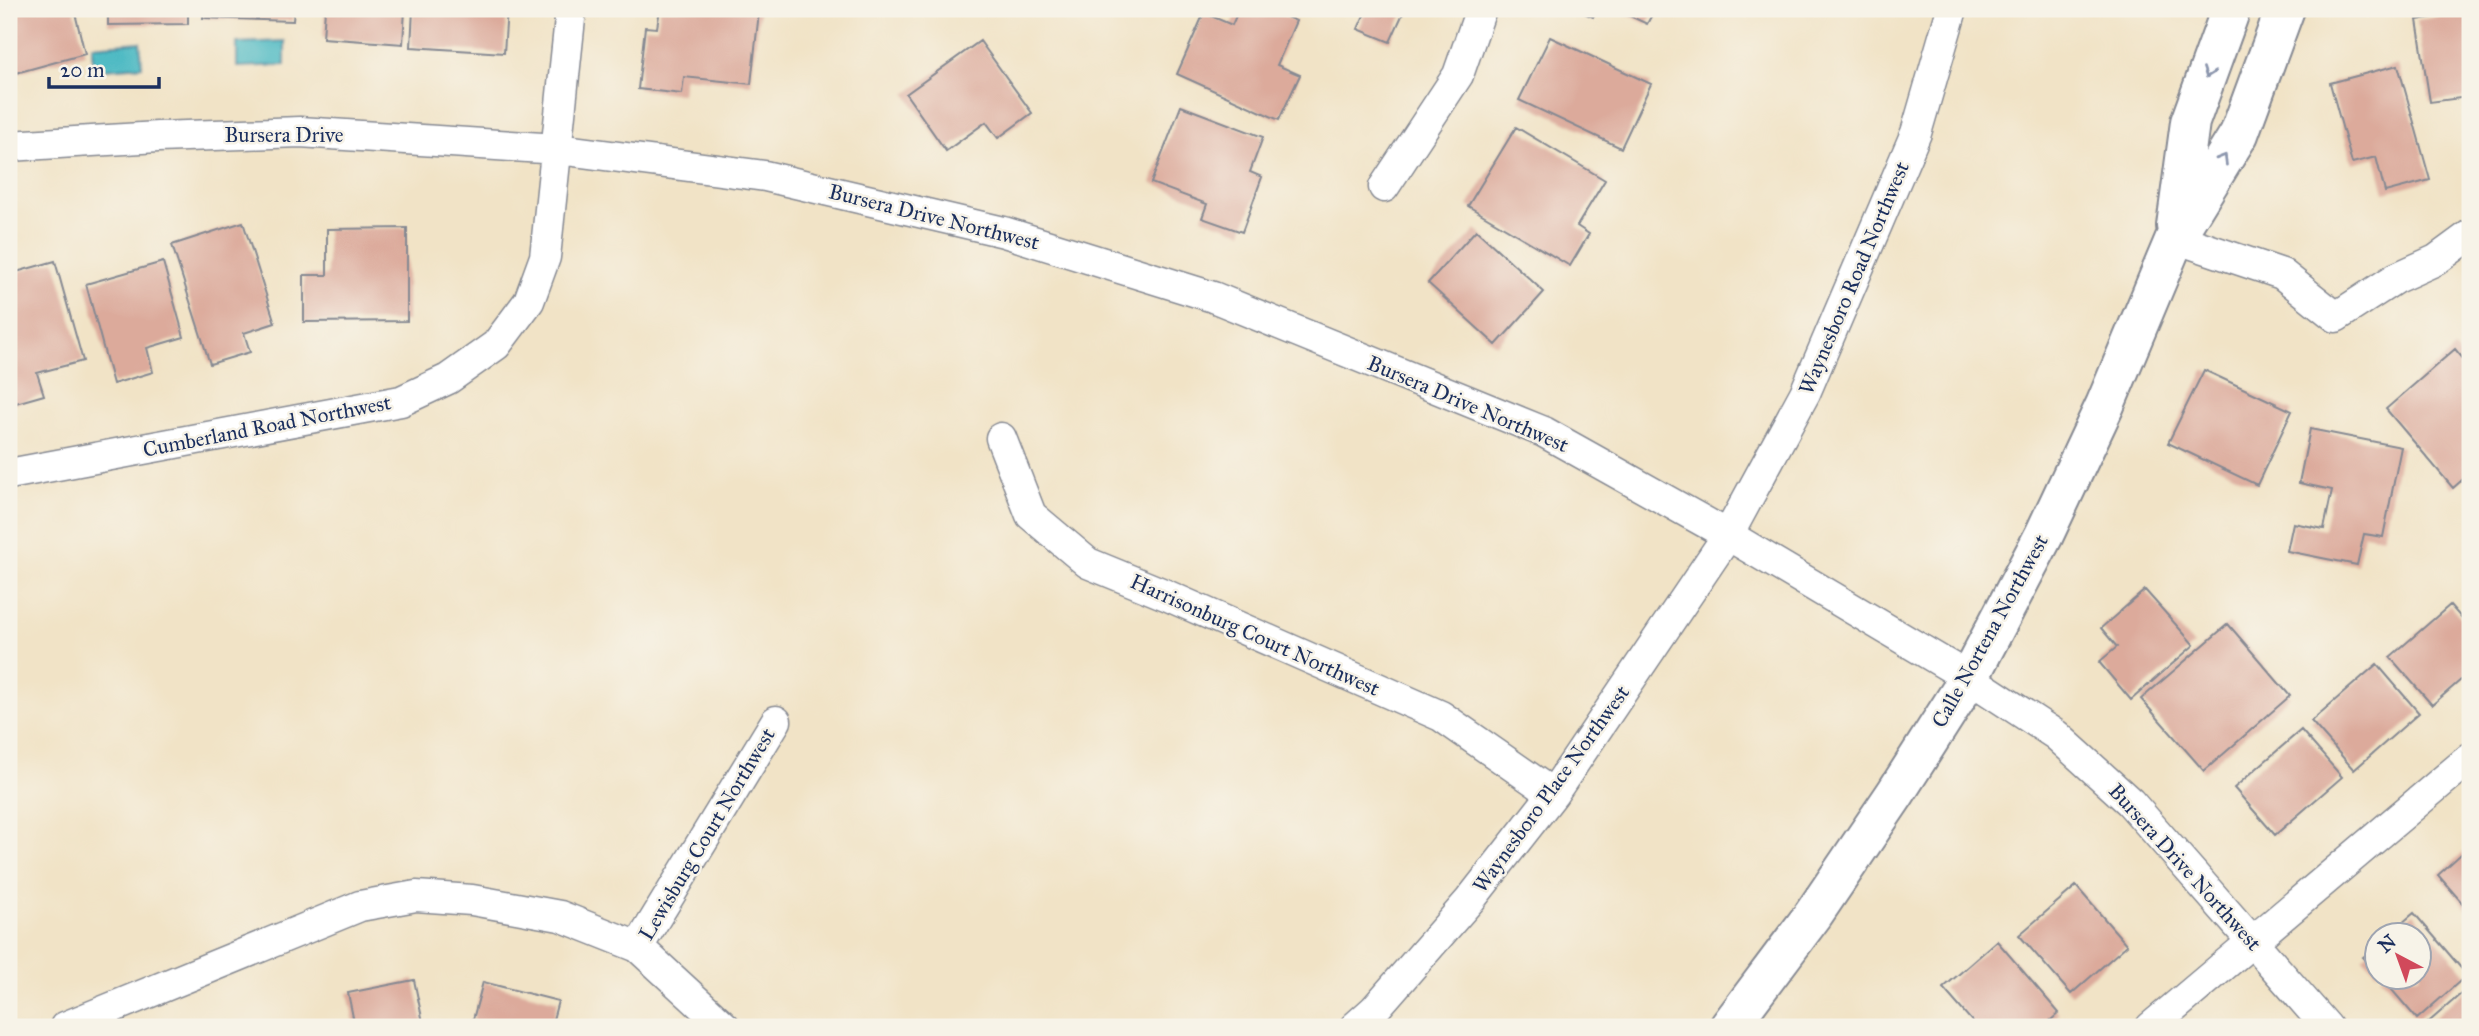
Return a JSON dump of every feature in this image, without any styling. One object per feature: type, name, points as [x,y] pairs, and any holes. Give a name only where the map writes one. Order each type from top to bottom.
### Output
[{"type":"street","name":"Cumberland Road Northwest","points":[[9,474],[401,401],[448,379],[496,345],[529,301],[545,257],[571,9]]},
{"type":"street","points":[[1384,187],[1458,75],[1481,9]]},
{"type":"street","name":"Waynesboro Road Northwest","points":[[1728,535],[1805,394],[1911,146],[1952,9]]},
{"type":"street","name":"Calle Nortena Northwest","points":[[2175,238],[2190,122],[2231,9]]},
{"type":"street","name":"Calle Nortena Northwest","points":[[1728,1027],[1813,915],[1969,678],[2044,535],[2105,405],[2175,238],[2239,134],[2284,9]]},
{"type":"street","name":"Bursera Drive","points":[[9,146],[300,132],[558,149]]},
{"type":"street","name":"Bursera Drive Northwest","points":[[558,149],[778,179],[1004,232],[1213,297],[1544,432],[1728,535],[1969,678],[2056,735],[2130,802],[2327,1027]]},
{"type":"street","points":[[2175,238],[2282,274],[2336,317],[2396,278],[2436,260],[2470,235]]},
{"type":"street","name":"Harrisonburg Court Northwest","points":[[1001,439],[1031,515],[1088,563],[1166,594],[1441,716],[1553,794]]},
{"type":"street","name":"Waynesboro Place Northwest","points":[[1355,1027],[1374,1010],[1470,900],[1553,794],[1728,535]]},
{"type":"street","name":"Lewisburg Court Northwest","points":[[638,947],[776,721]]},
{"type":"street","points":[[2151,1027],[2470,758]]},
{"type":"street","points":[[65,1027],[360,906],[416,896],[472,900],[560,916],[638,947],[725,1027]]},
{"type":"water","points":[[285,41],[285,65],[237,67],[237,43]]},
{"type":"water","points":[[140,42],[142,66],[93,70],[92,46]]},
{"type":"building","points":[[9,9],[74,9],[85,54],[9,75]]},
{"type":"building","points":[[108,9],[188,9],[188,24],[108,25]]},
{"type":"building","points":[[204,9],[294,9],[293,21],[203,18]]},
{"type":"building","points":[[325,9],[405,9],[403,44],[323,38]]},
{"type":"building","points":[[413,9],[507,9],[504,53],[411,47]]},
{"type":"building","points":[[660,9],[734,9],[759,12],[751,84],[684,77],[682,94],[638,89],[645,27],[657,28]]},
{"type":"building","points":[[1239,9],[1269,9],[1296,21],[1277,65],[1300,75],[1279,120],[1177,74],[1204,13],[1232,25]]},
{"type":"building","points":[[1354,9],[1405,9],[1390,42],[1358,29],[1365,13]]},
{"type":"building","points":[[1575,9],[1597,9],[1593,17]]},
{"type":"building","points":[[1615,9],[1655,9],[1647,24]]},
{"type":"building","points":[[2470,11],[2470,102],[2468,97],[2430,102],[2417,20]]},
{"type":"building","points":[[1550,37],[1651,84],[1621,148],[1519,100]]},
{"type":"building","points":[[980,41],[1032,113],[998,138],[986,122],[946,151],[906,94]]},
{"type":"building","points":[[2398,65],[2430,180],[2385,192],[2376,157],[2352,163],[2330,83]]},
{"type":"building","points":[[1181,106],[1263,137],[1250,172],[1262,177],[1242,232],[1202,218],[1207,204],[1151,183]]},
{"type":"building","points":[[1516,127],[1605,180],[1577,226],[1589,234],[1570,266],[1468,206]]},
{"type":"building","points":[[243,222],[275,323],[244,333],[250,352],[210,364],[172,245]]},
{"type":"building","points":[[407,228],[407,321],[304,322],[304,275],[327,275],[327,229]]},
{"type":"building","points":[[1476,230],[1544,292],[1496,345],[1428,283]]},
{"type":"building","points":[[55,261],[83,361],[37,373],[44,395],[9,405],[9,274]]},
{"type":"building","points":[[163,262],[184,337],[147,348],[153,372],[113,384],[86,284]]},
{"type":"building","points":[[2455,349],[2470,367],[2470,473],[2453,488],[2386,409]]},
{"type":"building","points":[[2204,370],[2292,411],[2257,485],[2168,443]]},
{"type":"building","points":[[2310,429],[2401,447],[2383,537],[2364,534],[2357,565],[2287,551],[2293,523],[2324,529],[2332,490],[2299,483]]},
{"type":"building","points":[[2145,590],[2194,645],[2131,700],[2099,662],[2117,647],[2101,628]]},
{"type":"building","points":[[2450,605],[2470,628],[2470,672],[2432,705],[2390,657]]},
{"type":"building","points":[[2228,624],[2290,696],[2204,771],[2141,699]]},
{"type":"building","points":[[2377,664],[2419,713],[2354,770],[2311,721]]},
{"type":"building","points":[[2301,730],[2342,777],[2275,835],[2234,788]]},
{"type":"building","points":[[2470,846],[2470,912],[2438,875]]},
{"type":"building","points":[[2076,886],[2127,945],[2071,994],[2019,935]]},
{"type":"building","points":[[2414,913],[2420,920],[2406,920]]},
{"type":"building","points":[[2434,936],[2467,975],[2417,1019],[2392,990],[2434,990]]},
{"type":"building","points":[[1997,941],[2059,1013],[2043,1027],[1977,1027],[1943,988]]},
{"type":"building","points":[[414,980],[424,1027],[355,1027],[348,993]]},
{"type":"building","points":[[483,982],[558,1001],[551,1027],[471,1027]]},
{"type":"building","points":[[2470,986],[2470,1027],[2423,1027]]}]
